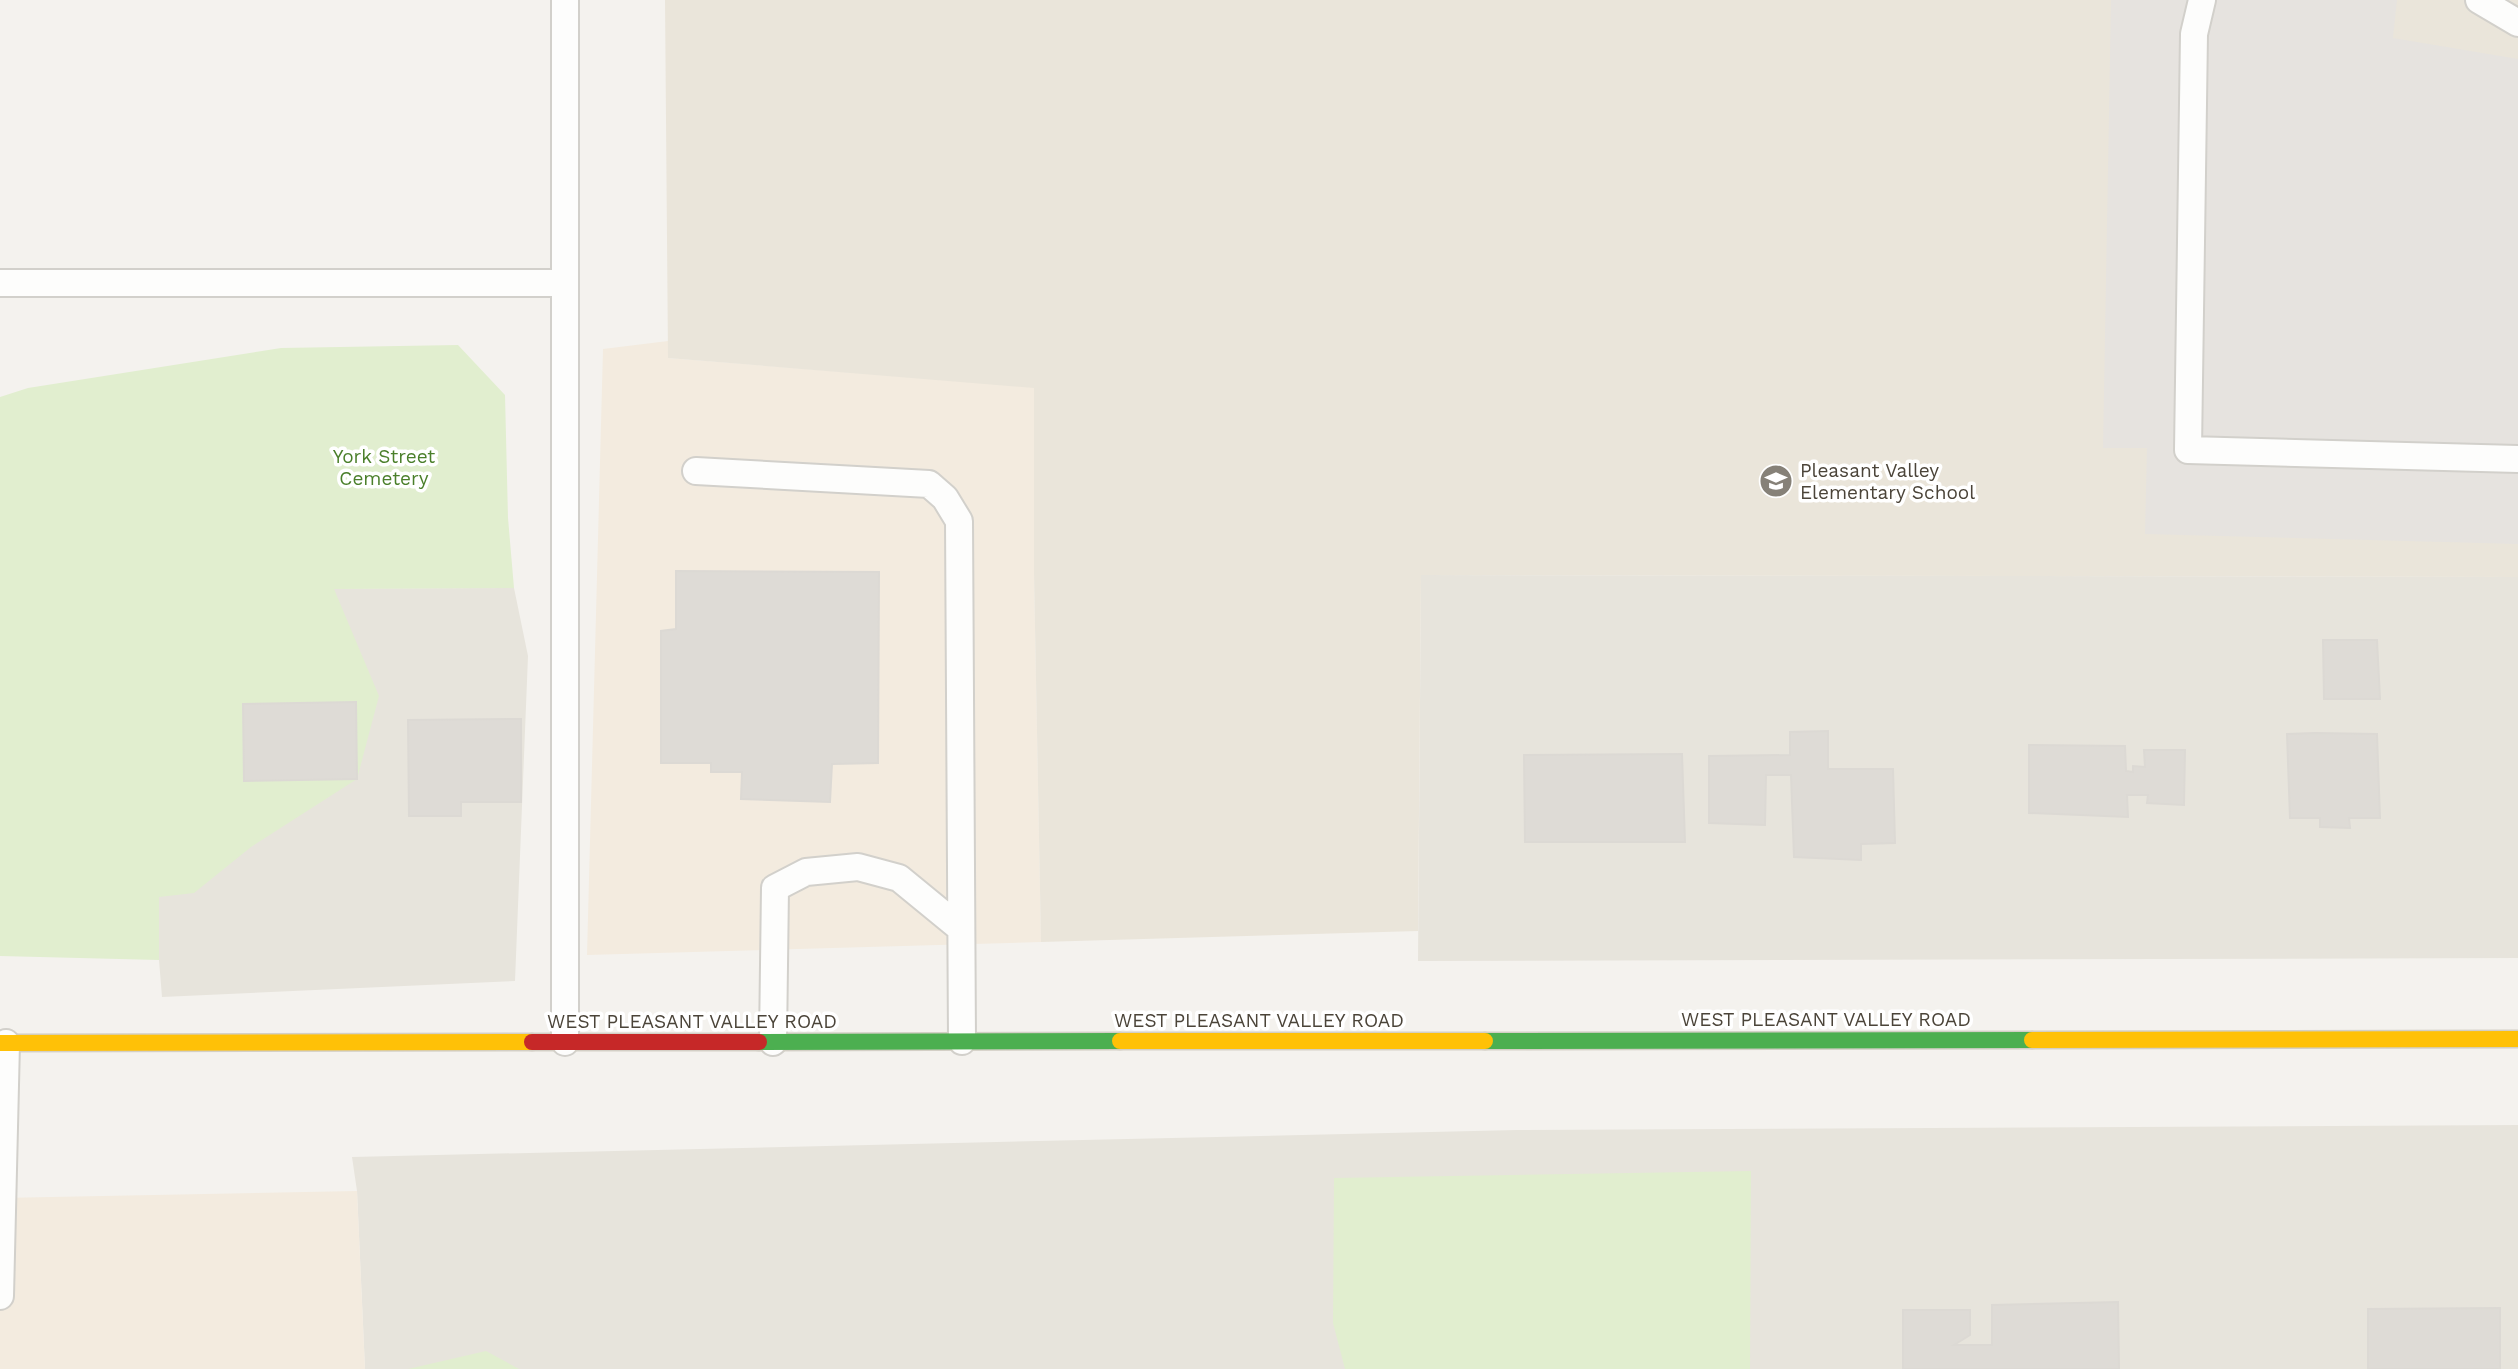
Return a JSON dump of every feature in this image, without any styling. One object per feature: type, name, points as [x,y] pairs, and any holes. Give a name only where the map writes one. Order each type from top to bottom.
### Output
[{"type":"main road","name":"WEST PLEASANT VALLEY ROAD","points":[[3,1043],[2518,1040]]},
{"type":"lane","points":[[565,0],[565,1042]]},
{"type":"lane","points":[[2203,0],[2194,34],[2188,450],[2518,459]]},
{"type":"lane","points":[[2479,0],[2518,23]]},
{"type":"lane","points":[[0,283],[565,283]]},
{"type":"lane","points":[[696,471],[929,484],[945,498],[959,522],[961,1041]]},
{"type":"lane","points":[[773,1042],[775,888],[806,872],[858,867],[899,878],[960,928]]},
{"type":"lane","points":[[0,1296],[3,1043]]},
{"type":"shaded area","name":"Pleasant Valley Elementary School","points":[[665,0],[2518,0],[2518,577],[1421,575],[1418,931],[1041,942],[1034,574],[1034,388],[668,358]]},
{"type":"shaded area","points":[[2111,0],[2397,0],[2393,38],[2518,59],[2518,544],[2145,534],[2147,448],[2103,448]]},
{"type":"shaded area","points":[[668,341],[668,358],[1034,387],[1034,574],[1041,942],[587,955],[603,349]]},
{"type":"shaded area","points":[[1421,575],[2518,577],[2518,958],[1418,961]]},
{"type":"shaded area","points":[[514,588],[528,656],[515,981],[162,997],[159,960],[155,589]]},
{"type":"shaded area","points":[[2518,1125],[2518,1369],[365,1369],[357,1191],[352,1157],[1517,1130]]},
{"type":"shaded area","points":[[357,1191],[365,1369],[0,1369],[0,1198]]},
{"type":"green space","name":"York Street Cemetery","points":[[458,345],[505,395],[508,518],[514,588],[334,589],[379,696],[357,779],[251,847],[194,893],[159,897],[159,960],[0,956],[0,397],[28,388],[281,348]]},
{"type":"green space","points":[[1751,1171],[1750,1369],[1345,1369],[1333,1323],[1334,1178]]},
{"type":"green space","points":[[486,1351],[519,1369],[408,1369]]},
{"type":"building","points":[[676,571],[879,572],[878,763],[832,764],[830,802],[741,799],[742,772],[711,772],[711,763],[661,763],[661,631],[676,629]]},
{"type":"building","points":[[2323,640],[2377,640],[2380,699],[2324,699]]},
{"type":"building","points":[[356,702],[357,779],[244,781],[243,704]]},
{"type":"building","points":[[521,719],[521,802],[461,802],[461,816],[409,816],[408,720]]},
{"type":"building","points":[[1828,731],[1828,769],[1893,769],[1895,843],[1861,844],[1861,860],[1794,857],[1791,775],[1766,775],[1765,825],[1709,823],[1709,756],[1790,755],[1790,732]]},
{"type":"building","points":[[2287,734],[2377,734],[2380,818],[2349,818],[2350,828],[2320,827],[2320,818],[2290,818]]},
{"type":"building","points":[[2029,745],[2125,746],[2126,771],[2133,772],[2133,766],[2145,767],[2144,750],[2185,750],[2184,805],[2147,803],[2148,795],[2127,795],[2128,817],[2029,813]]},
{"type":"building","points":[[1682,754],[1685,842],[1525,842],[1524,755]]},
{"type":"building","points":[[2118,1302],[2119,1369],[1903,1369],[1903,1310],[1970,1310],[1970,1335],[1954,1345],[1992,1345],[1992,1305]]},
{"type":"building","points":[[2500,1308],[2500,1369],[2368,1369],[2368,1309]]},
{"type":"traffic: fast","points":[[1485,1041],[2032,1040]]},
{"type":"traffic: fast","points":[[759,1042],[1120,1041]]},
{"type":"traffic: slow","points":[[2032,1040],[2518,1039]]},
{"type":"traffic: slow","points":[[1120,1041],[1485,1041]]},
{"type":"traffic: slow","points":[[0,1043],[532,1042]]},
{"type":"traffic: jam","points":[[532,1042],[759,1042]]},
{"type":"place","name":"Pleasant Valley Elementary School","points":[[1776,481]]}]
